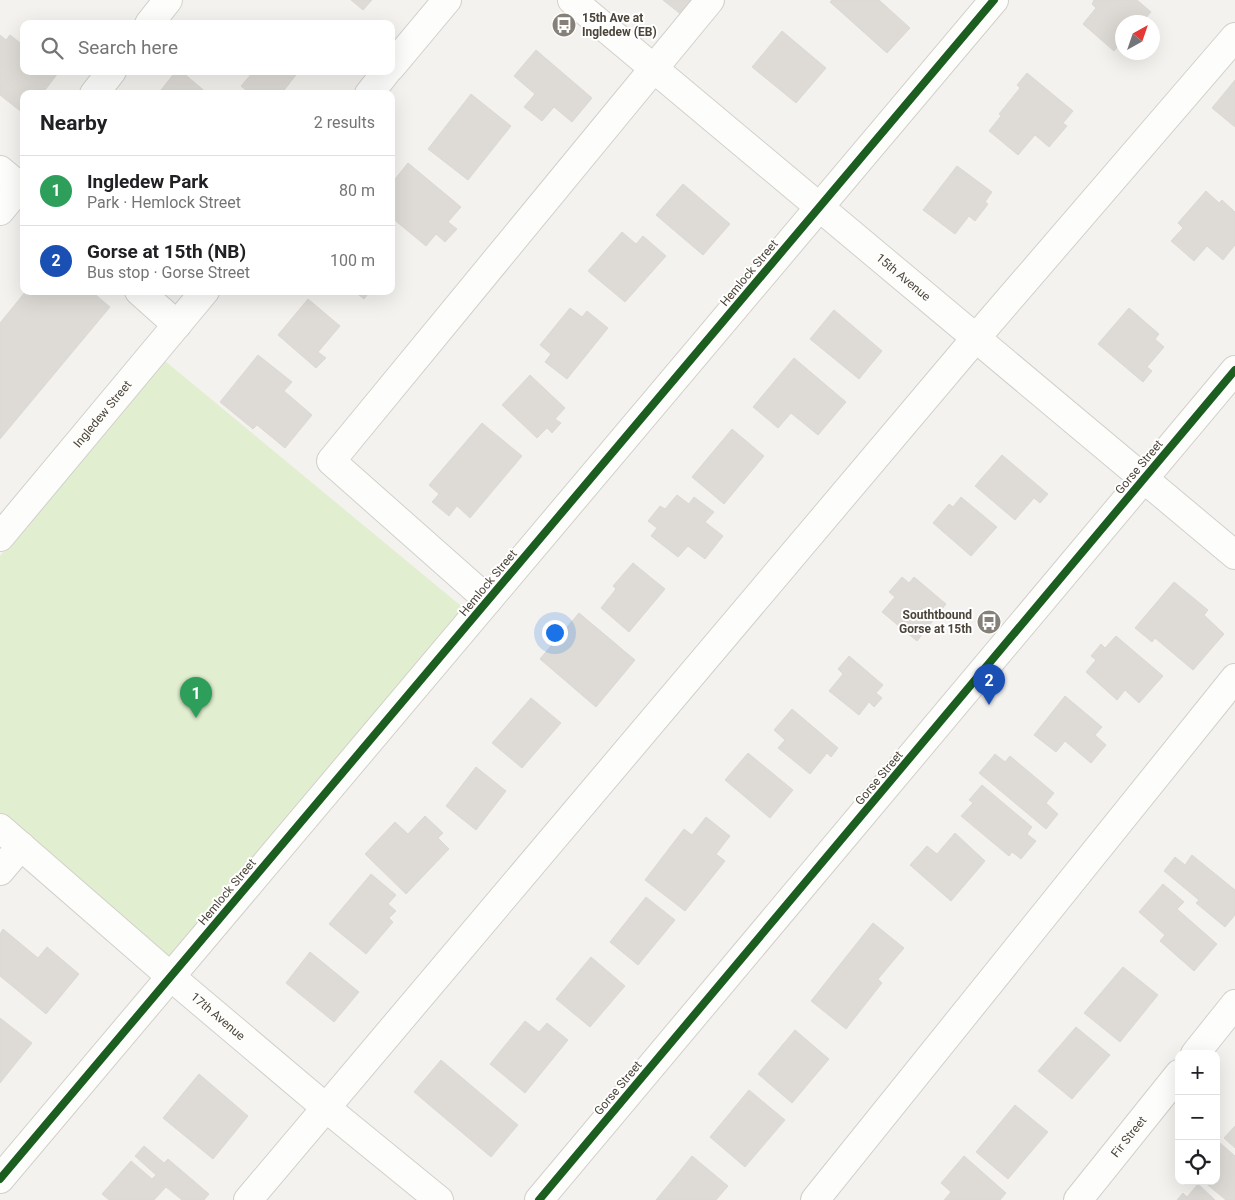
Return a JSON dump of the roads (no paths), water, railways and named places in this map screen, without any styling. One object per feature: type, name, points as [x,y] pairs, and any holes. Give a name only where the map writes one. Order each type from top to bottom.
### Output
[{"type":"street","points":[[152,20],[168,0]]},
{"type":"street","points":[[395,62],[446,0]]},
{"type":"street","name":"15th Avenue","points":[[572,0],[820,206],[975,339],[1144,478],[1235,556]]},
{"type":"street","points":[[488,600],[331,462],[710,0]]},
{"type":"street","name":"Hemlock Street","points":[[0,1179],[994,0]]},
{"type":"street","points":[[248,1200],[975,339],[1235,36]]},
{"type":"street","points":[[97,90],[109,75]]},
{"type":"street","points":[[372,90],[385,75]]},
{"type":"street","points":[[0,211],[17,182]]},
{"type":"street","points":[[143,295],[177,325]]},
{"type":"street","name":"Ingledew Street","points":[[0,537],[202,295]]},
{"type":"street","name":"Gorse Street","points":[[539,1200],[1235,370]]},
{"type":"street","points":[[815,1200],[1235,678]]},
{"type":"street","name":"17th Avenue","points":[[0,828],[170,976],[439,1200]]},
{"type":"street","points":[[0,872],[21,846]]},
{"type":"street","points":[[1198,1050],[1235,1004]]},
{"type":"street","name":"Fir Street","points":[[1078,1200],[1175,1079]]},
{"type":"place","name":"15th Ave at Ingledew (EB)","points":[[564,25]]},
{"type":"place","name":"Southtbound Gorse at 15th","points":[[989,622]]},
{"type":"place","name":"Gorse at 15th (NB)","points":[[989,705]]},
{"type":"place","name":"Ingledew Park","points":[[196,718]]}]
